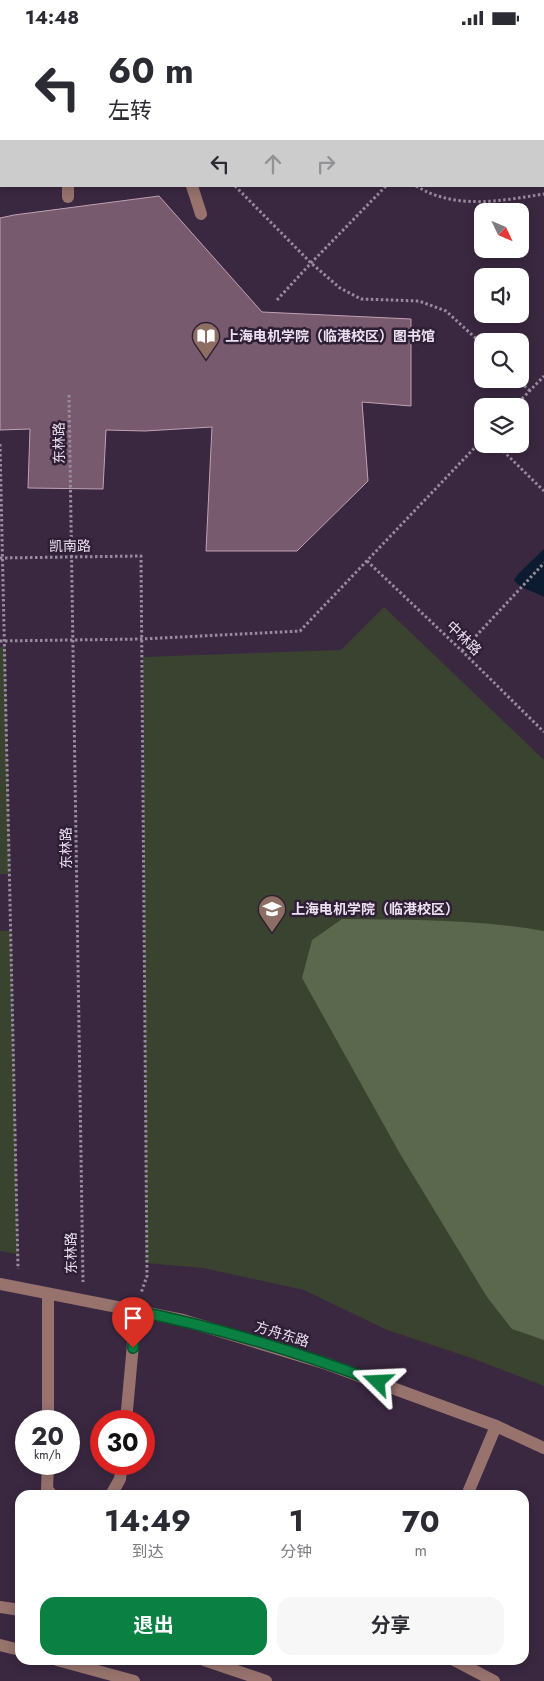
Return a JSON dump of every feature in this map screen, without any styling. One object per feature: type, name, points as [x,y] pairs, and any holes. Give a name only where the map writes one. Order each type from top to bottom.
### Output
[{"type":"street","points":[[192,187],[201,214]]},
{"type":"street","name":"方舟东路","points":[[0,1284],[183,1320],[327,1363],[496,1426],[544,1449]]},
{"type":"street","points":[[48,1294],[48,1410]]},
{"type":"street","points":[[127,1410],[136,1311]]},
{"type":"street","points":[[470,1490],[496,1426]]},
{"type":"street","points":[[48,1475],[49,1490]]},
{"type":"street","points":[[114,1490],[121,1475]]},
{"type":"street","points":[[0,1607],[15,1609]]},
{"type":"street","points":[[0,1645],[15,1649]]},
{"type":"street","points":[[75,1665],[134,1681]]},
{"type":"street","points":[[219,1665],[266,1681]]},
{"type":"street","points":[[464,1665],[494,1681]]},
{"type":"path","points":[[236,187],[310,263],[340,288],[362,299],[419,301],[446,311],[474,337]]},
{"type":"path","points":[[277,300],[310,263],[385,187]]},
{"type":"path","points":[[418,187],[429,194],[465,202],[544,195]]},
{"type":"path","points":[[523,398],[544,376]]},
{"type":"path","points":[[527,388],[530,391]]},
{"type":"path","name":"东林路","points":[[69,395],[83,1301]]},
{"type":"path","points":[[0,444],[2,641],[19,1287]]},
{"type":"path","points":[[2,641],[142,639],[300,631],[474,448]]},
{"type":"path","points":[[505,453],[544,491]]},
{"type":"path","name":"凯南路","points":[[1,558],[141,556],[142,639]]},
{"type":"path","name":"中林路","points":[[367,561],[544,732]]},
{"type":"path","points":[[462,651],[544,563]]},
{"type":"path","points":[[136,1311],[147,1276],[142,639]]},
{"type":"green space","points":[[384,607],[544,760],[544,1386],[474,1359],[387,1330],[304,1290],[203,1268],[146,1263],[143,657],[341,650]]},
{"type":"green space","points":[[0,647],[5,647],[10,874],[0,874]]},
{"type":"green space","points":[[342,919],[469,922],[544,931],[544,1340],[512,1329],[487,1297],[399,1152],[302,978],[312,940]]},
{"type":"green space","points":[[0,931],[11,931],[18,1254],[0,1251]]},
{"type":"water","points":[[544,549],[544,597],[524,588],[514,580]]},
{"type":"building","name":"上海电机学院（临港校区）图书馆","points":[[159,196],[262,312],[411,319],[411,406],[362,402],[368,481],[297,551],[206,551],[212,427],[145,431],[106,430],[103,489],[28,488],[30,429],[0,430],[0,218]]},
{"type":"place","name":"上海电机学院（临港校区）图书馆","points":[[206,360]]},
{"type":"place","name":"上海电机学院（临港校区）","points":[[272,933]]},
{"type":"route","points":[[133,1348],[136,1311],[183,1320],[327,1363],[378,1382]]}]
